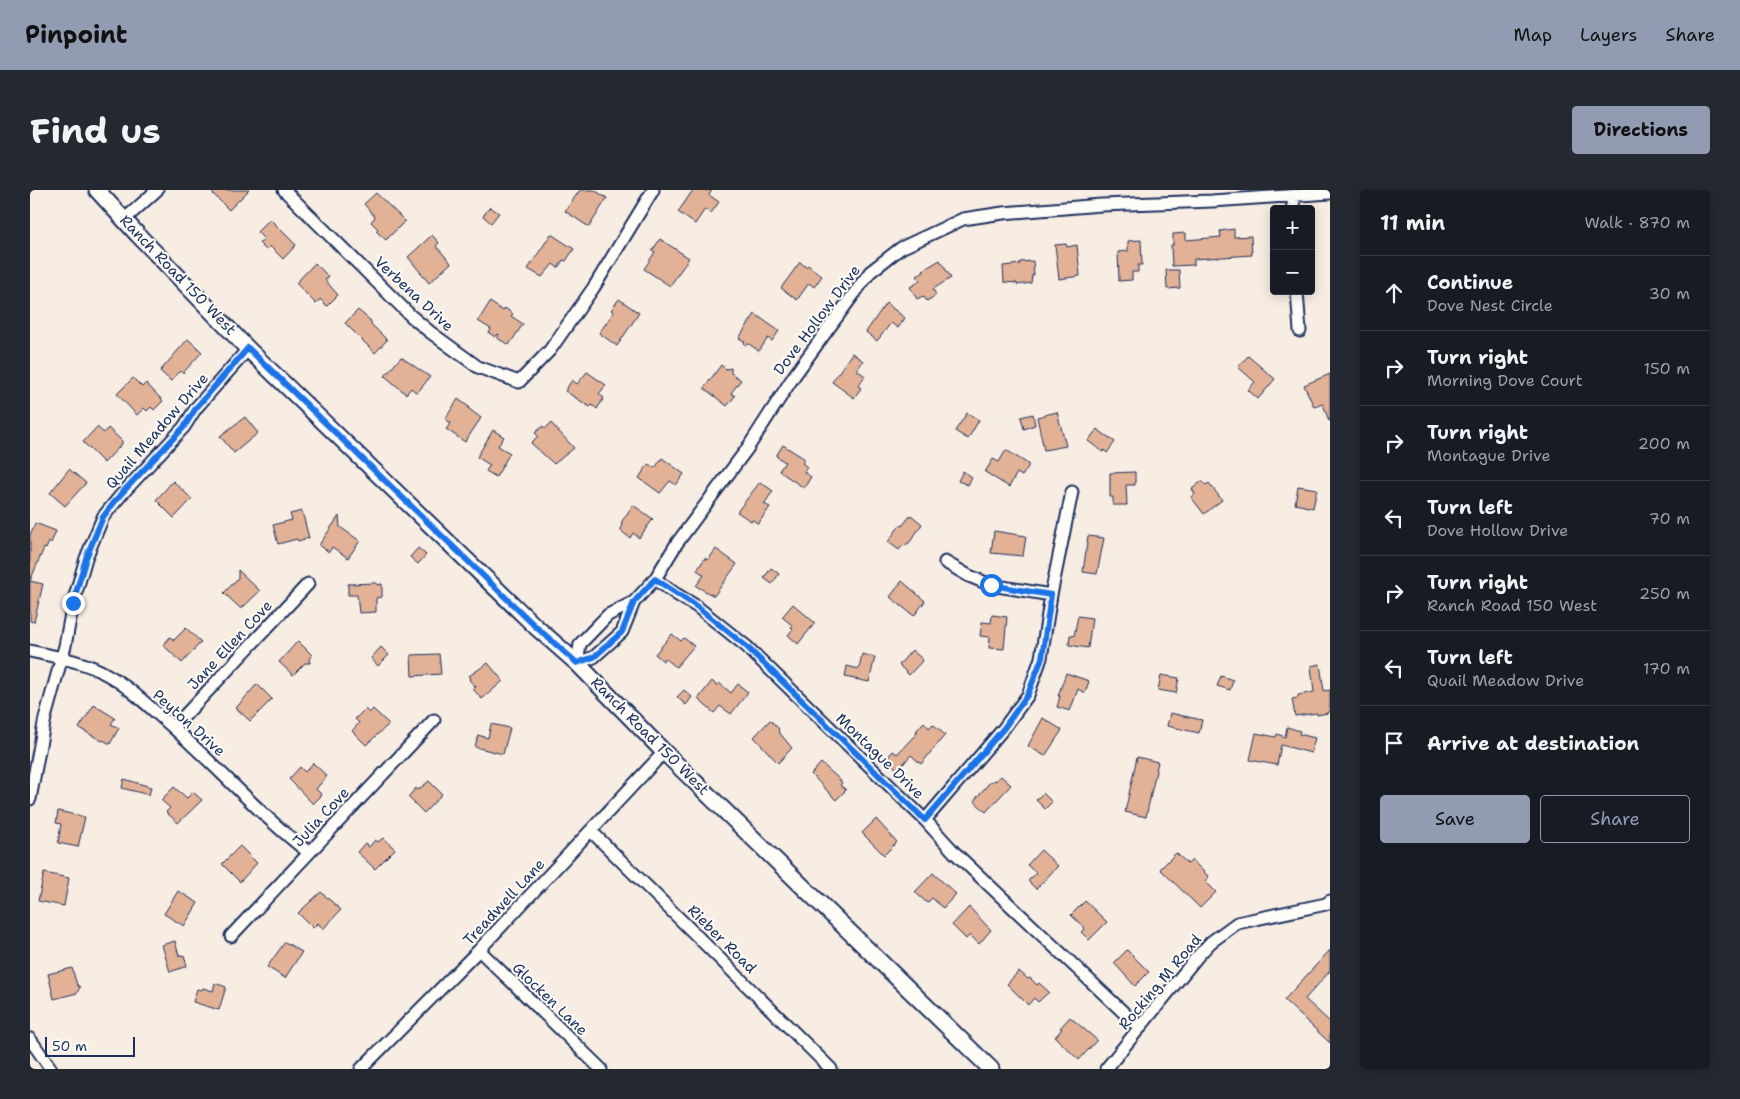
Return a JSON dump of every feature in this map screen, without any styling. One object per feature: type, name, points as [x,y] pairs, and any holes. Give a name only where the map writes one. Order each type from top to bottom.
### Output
[{"type":"main road","name":"Ranch Road 150 West","points":[[97,190],[248,348],[536,627],[577,663],[664,752],[991,1069]]},
{"type":"street","points":[[124,219],[157,190]]},
{"type":"street","name":"Verbena Drive","points":[[284,190],[411,316],[430,332],[478,367],[519,382],[550,350],[594,287],[653,190]]},
{"type":"street","points":[[1173,190],[1174,202]]},
{"type":"street","name":"Dove Hollow Drive","points":[[634,602],[608,615],[580,644],[577,663],[594,657],[622,632],[634,602],[655,579],[677,544],[747,449],[794,376],[831,325],[870,272],[901,248],[963,219],[1003,213],[1101,205],[1212,202],[1330,193]]},
{"type":"street","points":[[1293,205],[1294,196]]},
{"type":"street","points":[[1297,295],[1300,331]]},
{"type":"street","name":"Quail Meadow Drive","points":[[30,799],[45,718],[65,646],[73,603],[86,558],[103,517],[120,495],[184,427],[196,408],[248,348]]},
{"type":"street","points":[[925,820],[1004,728],[1028,694],[1042,658],[1051,595],[1072,492]]},
{"type":"street","points":[[945,562],[969,576],[991,585],[1051,595]]},
{"type":"street","name":"Montague Drive","points":[[655,579],[696,606],[746,646],[925,820],[954,852],[1140,1028]]},
{"type":"street","name":"Jane Ellen Cove","points":[[174,727],[308,584]]},
{"type":"street","name":"Peyton Drive","points":[[30,651],[89,665],[106,673],[127,687],[174,727],[284,833],[308,852]]},
{"type":"street","name":"Julia Cove","points":[[231,936],[434,720]]},
{"type":"street","name":"Treadwell Lane","points":[[361,1069],[479,950],[664,752]]},
{"type":"street","name":"Rieber Road","points":[[591,831],[831,1069]]},
{"type":"street","name":"Rocking M Road","points":[[1106,1069],[1211,942],[1237,923],[1326,904],[1330,901]]},
{"type":"street","name":"Glocken Lane","points":[[479,950],[594,1067]]},
{"type":"street","points":[[30,1039],[51,1069]]},
{"type":"building","points":[[209,190],[249,190],[229,210]]},
{"type":"building","points":[[580,190],[594,190],[607,198],[589,227],[565,211]]},
{"type":"building","points":[[693,190],[712,190],[709,195],[719,202],[711,213],[705,209],[695,224],[678,212]]},
{"type":"building","points":[[376,193],[405,221],[386,240],[376,231],[378,229],[371,222],[375,217],[364,204]]},
{"type":"building","points":[[490,207],[499,213],[491,223],[483,216]]},
{"type":"building","points":[[270,219],[296,245],[283,259],[270,246],[266,250],[259,243],[264,239],[257,232]]},
{"type":"building","points":[[1234,229],[1234,237],[1251,236],[1252,255],[1194,259],[1194,265],[1172,266],[1171,245],[1173,245],[1173,234],[1186,233],[1186,240],[1221,237],[1220,231]]},
{"type":"building","points":[[551,234],[574,249],[566,261],[563,260],[558,268],[553,264],[542,277],[528,269]]},
{"type":"building","points":[[432,235],[439,243],[436,246],[451,263],[429,283],[408,257]]},
{"type":"building","points":[[660,239],[689,258],[670,286],[644,269],[655,252],[652,251]]},
{"type":"building","points":[[1141,240],[1142,265],[1138,265],[1138,272],[1132,272],[1132,280],[1119,281],[1118,252],[1128,251],[1128,241]]},
{"type":"building","points":[[1066,244],[1067,247],[1077,245],[1080,276],[1059,279],[1055,245]]},
{"type":"building","points":[[940,260],[951,278],[933,289],[936,295],[927,301],[923,296],[917,299],[910,287],[920,281],[917,276],[924,272],[923,270]]},
{"type":"building","points":[[1033,261],[1034,275],[1032,275],[1031,283],[1017,285],[1017,283],[1004,282],[1003,266]]},
{"type":"building","points":[[800,262],[806,267],[808,265],[822,276],[814,287],[809,283],[797,300],[781,288]]},
{"type":"building","points":[[315,263],[329,277],[325,280],[338,295],[327,306],[320,299],[316,304],[296,283]]},
{"type":"building","points":[[1166,270],[1179,270],[1180,288],[1167,289]]},
{"type":"building","points":[[619,299],[639,313],[617,346],[599,333],[614,312],[611,310]]},
{"type":"building","points":[[490,302],[503,311],[505,308],[513,314],[511,316],[523,324],[509,345],[497,338],[498,334],[495,337],[489,333],[491,329],[478,321]]},
{"type":"building","points":[[886,303],[905,318],[898,328],[891,323],[877,341],[866,332]]},
{"type":"building","points":[[358,310],[371,321],[371,324],[387,340],[375,353],[345,323]]},
{"type":"building","points":[[755,314],[779,331],[772,341],[768,338],[759,351],[749,344],[745,345],[744,341],[739,338]]},
{"type":"building","points":[[188,339],[202,352],[183,373],[180,371],[171,381],[160,371]]},
{"type":"building","points":[[852,353],[863,361],[857,370],[865,376],[858,386],[861,388],[854,398],[832,382]]},
{"type":"building","points":[[1248,356],[1275,379],[1258,399],[1248,390],[1255,382],[1238,367]]},
{"type":"building","points":[[401,357],[430,377],[417,393],[411,388],[406,394],[385,376]]},
{"type":"building","points":[[721,365],[726,369],[731,368],[731,373],[741,380],[731,393],[735,396],[727,406],[704,388]]},
{"type":"building","points":[[587,372],[606,385],[599,394],[604,398],[597,409],[592,405],[590,407],[565,391],[572,380],[577,384]]},
{"type":"building","points":[[1330,374],[1329,421],[1323,404],[1314,407],[1304,385]]},
{"type":"building","points":[[133,378],[142,387],[146,383],[163,401],[154,410],[151,407],[147,411],[144,408],[137,415],[117,394]]},
{"type":"building","points":[[458,399],[481,418],[465,442],[446,429],[451,423],[445,419]]},
{"type":"building","points":[[1057,412],[1066,446],[1044,450],[1037,417]]},
{"type":"building","points":[[967,413],[979,420],[968,439],[955,431]]},
{"type":"building","points":[[1033,414],[1035,425],[1024,429],[1021,417]]},
{"type":"building","points":[[245,417],[258,433],[234,453],[220,436]]},
{"type":"building","points":[[551,423],[574,448],[554,464],[531,443],[538,436],[535,433],[543,426],[545,429]]},
{"type":"building","points":[[97,427],[104,433],[108,428],[122,441],[122,444],[104,463],[83,442]]},
{"type":"building","points":[[1097,429],[1115,442],[1107,453],[1088,441]]},
{"type":"building","points":[[493,430],[504,437],[498,446],[510,453],[496,477],[486,471],[490,465],[477,457]]},
{"type":"building","points":[[783,445],[805,459],[802,463],[807,467],[804,472],[811,477],[804,488],[779,471],[785,462],[776,456]]},
{"type":"building","points":[[1006,450],[1028,464],[1022,476],[1017,473],[1009,487],[985,472],[993,459],[999,462]]},
{"type":"building","points":[[662,458],[684,474],[676,485],[670,481],[660,493],[639,478],[648,464],[655,468]]},
{"type":"building","points":[[69,469],[86,483],[65,506],[50,493]]},
{"type":"building","points":[[963,471],[972,477],[968,485],[958,481]]},
{"type":"building","points":[[1135,472],[1135,485],[1126,485],[1127,505],[1113,505],[1113,497],[1110,497],[1110,473]]},
{"type":"building","points":[[173,481],[192,499],[174,518],[156,500]]},
{"type":"building","points":[[1202,481],[1206,485],[1209,483],[1222,500],[1204,514],[1191,497],[1195,494],[1192,489]]},
{"type":"building","points":[[760,482],[773,491],[764,504],[770,507],[758,524],[737,512]]},
{"type":"building","points":[[1298,486],[1317,489],[1313,508],[1295,504]]},
{"type":"building","points":[[633,505],[653,519],[639,538],[633,533],[630,538],[621,531],[622,521]]},
{"type":"building","points":[[302,511],[309,538],[278,544],[273,525],[292,520],[290,514]]},
{"type":"building","points":[[911,515],[922,524],[910,542],[903,545],[899,550],[888,542],[900,525],[902,526]]},
{"type":"building","points":[[339,516],[340,527],[360,541],[348,558],[332,547],[329,552],[319,545]]},
{"type":"building","points":[[35,523],[56,531],[51,543],[49,542],[46,549],[44,548],[30,581],[30,535]]},
{"type":"building","points":[[994,531],[1026,536],[1023,556],[991,553]]},
{"type":"building","points":[[1088,536],[1104,538],[1097,574],[1083,572]]},
{"type":"building","points":[[418,548],[426,555],[418,564],[410,557]]},
{"type":"building","points":[[716,549],[737,564],[714,596],[696,586],[704,575],[697,570],[705,558],[708,560]]},
{"type":"building","points":[[771,568],[779,574],[772,584],[764,578]]},
{"type":"building","points":[[238,570],[260,591],[241,609],[224,593],[238,578]]},
{"type":"building","points":[[30,581],[43,584],[34,622],[30,621]]},
{"type":"building","points":[[902,581],[925,601],[914,616],[890,597]]},
{"type":"building","points":[[377,583],[377,585],[382,584],[382,597],[376,598],[376,612],[359,613],[357,595],[348,595],[348,584]]},
{"type":"building","points":[[793,604],[815,623],[798,644],[788,635],[793,629],[792,625],[782,617]]},
{"type":"building","points":[[992,615],[1007,617],[1004,649],[989,648],[990,637],[980,636],[982,622],[991,623]]},
{"type":"building","points":[[1078,616],[1092,618],[1088,648],[1069,645],[1070,635],[1074,636]]},
{"type":"building","points":[[186,628],[201,642],[182,663],[163,645],[170,637],[174,640]]},
{"type":"building","points":[[672,634],[681,641],[684,638],[694,646],[676,667],[665,658],[663,661],[655,654]]},
{"type":"building","points":[[298,641],[312,655],[309,659],[310,663],[305,663],[293,675],[279,662]]},
{"type":"building","points":[[381,647],[389,655],[378,666],[371,658]]},
{"type":"building","points":[[912,650],[923,660],[909,675],[899,665]]},
{"type":"building","points":[[439,654],[441,674],[412,676],[411,655]]},
{"type":"building","points":[[862,654],[875,657],[869,682],[845,677],[847,666],[859,669]]},
{"type":"building","points":[[488,663],[503,681],[482,699],[473,689],[476,687],[469,680],[471,678],[469,676]]},
{"type":"building","points":[[1320,664],[1324,691],[1330,690],[1330,711],[1317,715],[1317,713],[1295,716],[1292,699],[1298,698],[1298,695],[1314,692],[1311,666]]},
{"type":"building","points":[[1066,673],[1089,681],[1085,693],[1078,689],[1070,711],[1057,707],[1060,696],[1058,696]]},
{"type":"building","points":[[1161,675],[1179,678],[1176,693],[1158,690]]},
{"type":"building","points":[[1221,676],[1233,680],[1230,690],[1217,686]]},
{"type":"building","points":[[712,681],[717,686],[719,683],[731,693],[738,684],[748,692],[731,714],[720,706],[714,713],[698,699]]},
{"type":"building","points":[[257,684],[272,699],[250,721],[236,708]]},
{"type":"building","points":[[684,690],[692,697],[686,705],[677,697]]},
{"type":"building","points":[[94,705],[115,718],[111,724],[119,728],[110,744],[79,728]]},
{"type":"building","points":[[365,709],[369,713],[373,709],[389,724],[366,745],[352,731],[359,723],[355,719]]},
{"type":"building","points":[[1170,713],[1202,720],[1199,733],[1167,726]]},
{"type":"building","points":[[1043,718],[1062,730],[1045,756],[1028,746]]},
{"type":"building","points":[[770,720],[779,729],[778,731],[792,748],[778,763],[754,737]]},
{"type":"building","points":[[924,722],[929,728],[933,724],[945,735],[921,764],[911,755],[898,770],[886,759],[893,751],[897,754],[918,732],[916,731]]},
{"type":"building","points":[[491,724],[510,728],[503,754],[475,747],[478,735],[488,738]]},
{"type":"building","points":[[1287,727],[1300,731],[1299,734],[1315,738],[1311,753],[1281,745],[1277,765],[1250,760],[1256,733],[1276,737],[1277,734],[1285,737]]},
{"type":"building","points":[[1137,757],[1158,762],[1146,817],[1125,812]]},
{"type":"building","points":[[313,763],[327,776],[316,789],[322,795],[313,804],[289,779],[300,767],[305,772]]},
{"type":"building","points":[[821,763],[838,778],[842,783],[840,785],[846,790],[836,800],[811,774]]},
{"type":"building","points":[[1001,776],[1011,785],[986,812],[974,801],[989,783]]},
{"type":"building","points":[[124,779],[151,787],[149,795],[122,788]]},
{"type":"building","points":[[429,781],[442,794],[424,813],[408,797],[416,788],[418,790]]},
{"type":"building","points":[[174,787],[187,798],[193,792],[202,800],[178,823],[166,812],[170,808],[161,800]]},
{"type":"building","points":[[1043,793],[1052,802],[1045,809],[1036,800]]},
{"type":"building","points":[[58,811],[85,817],[78,847],[58,843],[61,824],[56,823]]},
{"type":"building","points":[[876,819],[897,842],[884,855],[862,833]]},
{"type":"building","points":[[383,838],[395,849],[375,869],[357,852],[365,843],[369,847],[375,840],[378,842]]},
{"type":"building","points":[[240,846],[257,863],[240,882],[222,864]]},
{"type":"building","points":[[1041,850],[1058,866],[1036,889],[1028,881],[1036,873],[1027,865]]},
{"type":"building","points":[[1176,853],[1188,864],[1192,860],[1209,877],[1205,881],[1216,892],[1200,908],[1160,869]]},
{"type":"building","points":[[44,873],[69,878],[64,906],[38,901]]},
{"type":"building","points":[[933,873],[956,894],[943,908],[932,898],[927,903],[915,892]]},
{"type":"building","points":[[178,891],[198,903],[184,926],[164,914]]},
{"type":"building","points":[[321,892],[341,910],[323,929],[318,923],[313,928],[298,913]]},
{"type":"building","points":[[1085,901],[1107,922],[1089,940],[1081,932],[1085,928],[1071,915]]},
{"type":"building","points":[[969,907],[991,930],[979,944],[970,935],[966,939],[952,925]]},
{"type":"building","points":[[175,941],[179,956],[184,955],[187,966],[170,972],[162,945]]},
{"type":"building","points":[[285,942],[302,952],[285,978],[267,967]]},
{"type":"building","points":[[1127,950],[1149,972],[1135,986],[1114,963]]},
{"type":"building","points":[[1330,950],[1330,971],[1305,999],[1330,1022],[1330,1043],[1284,1000]]},
{"type":"building","points":[[72,968],[77,985],[80,987],[77,993],[54,999],[48,974]]},
{"type":"building","points":[[1019,971],[1037,985],[1039,983],[1049,992],[1038,1002],[1034,998],[1028,1005],[1007,984]]},
{"type":"building","points":[[215,983],[226,987],[219,1010],[193,1002],[197,989],[202,990],[203,988],[213,991]]},
{"type":"building","points":[[1070,1017],[1097,1040],[1079,1060],[1055,1037]]},
{"type":"route","points":[[73,603],[86,558],[103,517],[120,495],[184,427],[196,408],[248,348],[536,627],[577,663],[594,657],[622,632],[634,602],[655,579],[696,606],[746,646],[823,723],[925,820],[1004,728],[1028,694],[1042,658],[1051,595],[991,585]]}]
